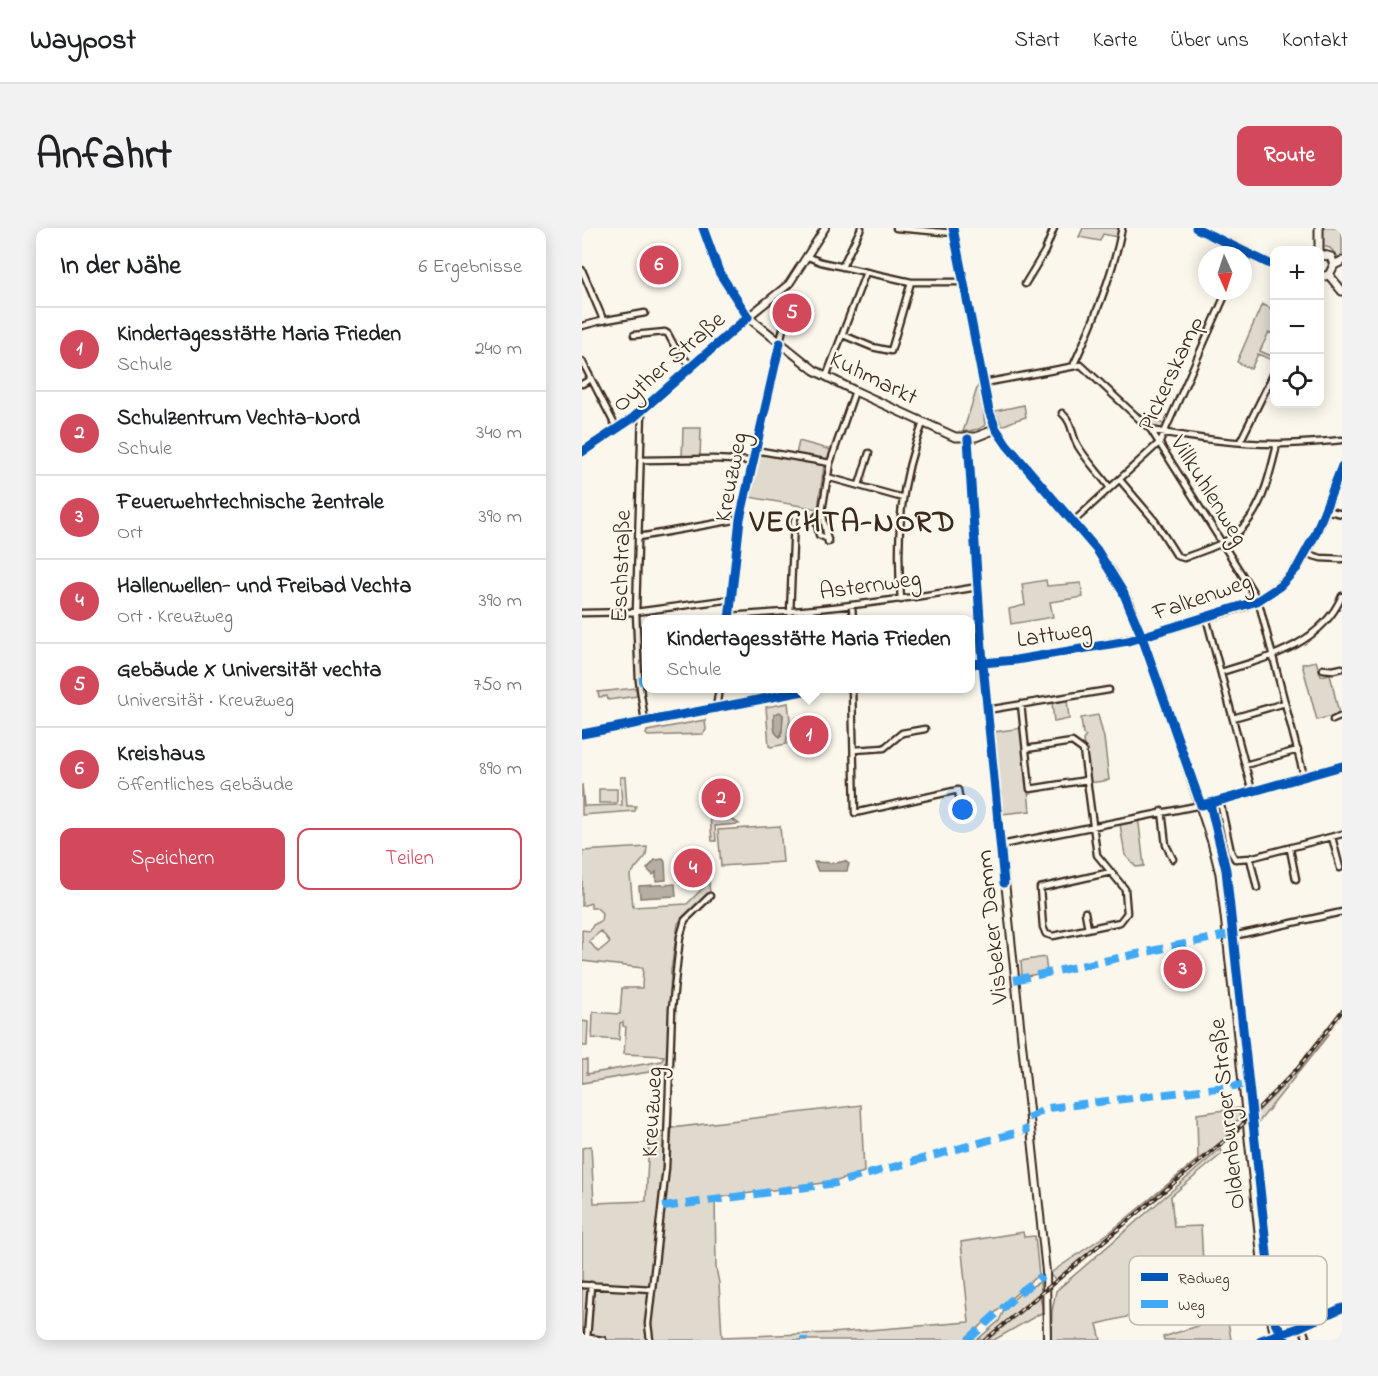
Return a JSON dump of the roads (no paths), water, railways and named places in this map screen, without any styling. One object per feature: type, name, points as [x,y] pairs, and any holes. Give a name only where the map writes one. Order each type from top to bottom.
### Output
[{"type":"main road","name":"Kuhmarkt","points":[[703,228],[719,272],[748,317],[780,343],[814,370],[855,392],[949,435],[968,439]]},
{"type":"main road","points":[[1319,228],[1319,246]]},
{"type":"main road","points":[[1324,254],[1331,257],[1334,265]]},
{"type":"main road","points":[[1329,275],[1334,265],[1342,261]]},
{"type":"main road","points":[[1324,276],[1329,275]]},
{"type":"main road","points":[[1329,275],[1342,291]]},
{"type":"main road","name":"Oyther Straße","points":[[582,453],[642,411],[748,317]]},
{"type":"main road","points":[[968,439],[996,429]]},
{"type":"main road","name":"Oldenburger Straße","points":[[996,429],[1007,445],[1097,550],[1112,572],[1142,638],[1201,805],[1219,867],[1262,1256]]},
{"type":"main road","name":"Falkenweg","points":[[1142,638],[1257,601],[1280,586],[1290,577],[1306,554],[1342,466]]},
{"type":"street","points":[[748,317],[789,284],[825,228]]},
{"type":"street","points":[[842,267],[861,228]]},
{"type":"street","points":[[896,228],[953,231]]},
{"type":"street","points":[[1025,284],[1048,247],[1054,228]]},
{"type":"street","points":[[984,383],[1074,364],[1111,273],[1122,228]]},
{"type":"street","points":[[1196,228],[1230,246]]},
{"type":"street","points":[[1212,236],[1215,228]]},
{"type":"street","name":"Oldenburger Straße","points":[[953,231],[989,411],[996,429]]},
{"type":"street","points":[[808,257],[911,282],[963,282]]},
{"type":"street","points":[[1252,257],[1270,264]]},
{"type":"street","points":[[582,270],[602,317],[601,321]]},
{"type":"street","points":[[826,377],[867,272]]},
{"type":"street","points":[[843,335],[891,351],[911,282]]},
{"type":"street","name":"Kreuzweg","points":[[729,615],[740,519],[790,298]]},
{"type":"street","name":"Pickerskamp","points":[[1073,522],[1160,442],[1166,433],[1223,300]]},
{"type":"street","points":[[582,326],[645,313]]},
{"type":"street","points":[[634,335],[665,332],[692,367]]},
{"type":"street","points":[[582,361],[617,429]]},
{"type":"street","name":"Villkuhlenweg","points":[[1074,364],[1086,367],[1151,430],[1257,601],[1304,776]]},
{"type":"street","points":[[582,384],[591,379]]},
{"type":"street","points":[[1240,442],[1270,383]]},
{"type":"street","points":[[828,541],[822,511],[827,477],[855,392]]},
{"type":"street","name":"Eschstraße","points":[[642,411],[636,612],[639,681],[645,722]]},
{"type":"street","points":[[1062,413],[1069,420],[1080,449],[1110,488]]},
{"type":"street","points":[[901,600],[898,556],[903,498],[909,460],[923,423]]},
{"type":"street","name":"Villkuhlenweg","points":[[1151,430],[1240,442],[1276,444],[1342,441]]},
{"type":"street","name":"Visbeker Damm","points":[[968,439],[987,710],[1046,1272],[1047,1340]]},
{"type":"street","points":[[1120,480],[1155,521],[1180,558],[1222,543],[1241,530],[1253,516],[1267,484],[1276,444]]},
{"type":"street","points":[[755,450],[830,463]]},
{"type":"street","points":[[859,485],[869,453]]},
{"type":"street","points":[[641,460],[752,461]]},
{"type":"street","points":[[827,477],[903,498]]},
{"type":"street","points":[[1325,510],[1342,513]]},
{"type":"street","points":[[790,612],[796,515]]},
{"type":"street","points":[[639,537],[740,519]]},
{"type":"street","points":[[1306,554],[1321,558],[1342,559]]},
{"type":"street","name":"Asternweg","points":[[760,615],[901,600],[978,587]]},
{"type":"street","points":[[1221,672],[1273,656],[1315,633],[1330,616],[1342,596]]},
{"type":"street","points":[[582,613],[636,612],[732,599]]},
{"type":"street","points":[[852,606],[852,615]]},
{"type":"street","points":[[1206,617],[1252,791]]},
{"type":"street","name":"Lattweg","points":[[975,664],[1142,638]]},
{"type":"street","points":[[1323,669],[1342,668]]},
{"type":"street","points":[[987,710],[1108,690]]},
{"type":"street","points":[[716,709],[718,693]]},
{"type":"street","points":[[582,734],[794,693]]},
{"type":"street","points":[[852,693],[855,813],[958,790],[962,814]]},
{"type":"street","points":[[1233,718],[1286,703]]},
{"type":"street","points":[[1021,704],[1030,789],[1087,780]]},
{"type":"street","points":[[1333,720],[1342,716]]},
{"type":"street","points":[[854,750],[884,748],[902,733],[925,729]]},
{"type":"street","points":[[1026,749],[1072,742],[1083,750],[1097,855],[1124,886],[1127,913],[1120,922],[1053,936],[1046,934],[1043,927],[1040,888],[1111,872]]},
{"type":"street","points":[[1245,765],[1298,750]]},
{"type":"street","points":[[1000,844],[1220,801],[1342,766]]},
{"type":"street","points":[[1220,801],[1233,857],[1240,860],[1342,834]]},
{"type":"street","points":[[1162,812],[1166,845],[1173,859]]},
{"type":"street","points":[[1332,837],[1340,868]]},
{"type":"street","points":[[1290,849],[1296,879]]},
{"type":"street","points":[[1250,858],[1257,888]]},
{"type":"street","name":"Kreuzweg","points":[[650,1340],[648,1324],[666,1168],[672,1009],[680,937],[686,920],[711,897]]},
{"type":"street","points":[[1085,912],[1088,929]]},
{"type":"street","points":[[1227,935],[1238,935],[1342,912]]},
{"type":"street","points":[[582,1285],[652,1289]]},
{"type":"street","points":[[591,1285],[585,1338],[603,1340]]},
{"type":"street","points":[[1327,1315],[1342,1308]]},
{"type":"street","points":[[1261,1340],[1276,1338],[1302,1326],[1307,1340]]},
{"type":"street","points":[[1287,1340],[1293,1330]]},
{"type":"railway","points":[[985,1340],[1234,1133],[1299,1067],[1342,1011]]},
{"type":"place","name":"Kreishaus","points":[[659,265]]},
{"type":"place","name":"Gebäude X Universität vechta","points":[[792,313]]},
{"type":"place","name":"Kindertagesstätte Maria Frieden","points":[[809,735]]},
{"type":"place","name":"Schulzentrum Vechta-Nord","points":[[721,798]]},
{"type":"place","name":"Hallenwellen- und Freibad Vechta","points":[[693,868]]},
{"type":"place","name":"Feuerwehrtechnische Zentrale","points":[[1183,969]]},
{"type":"district","name":"VECHTA-NORD","points":[[853,521]]}]
